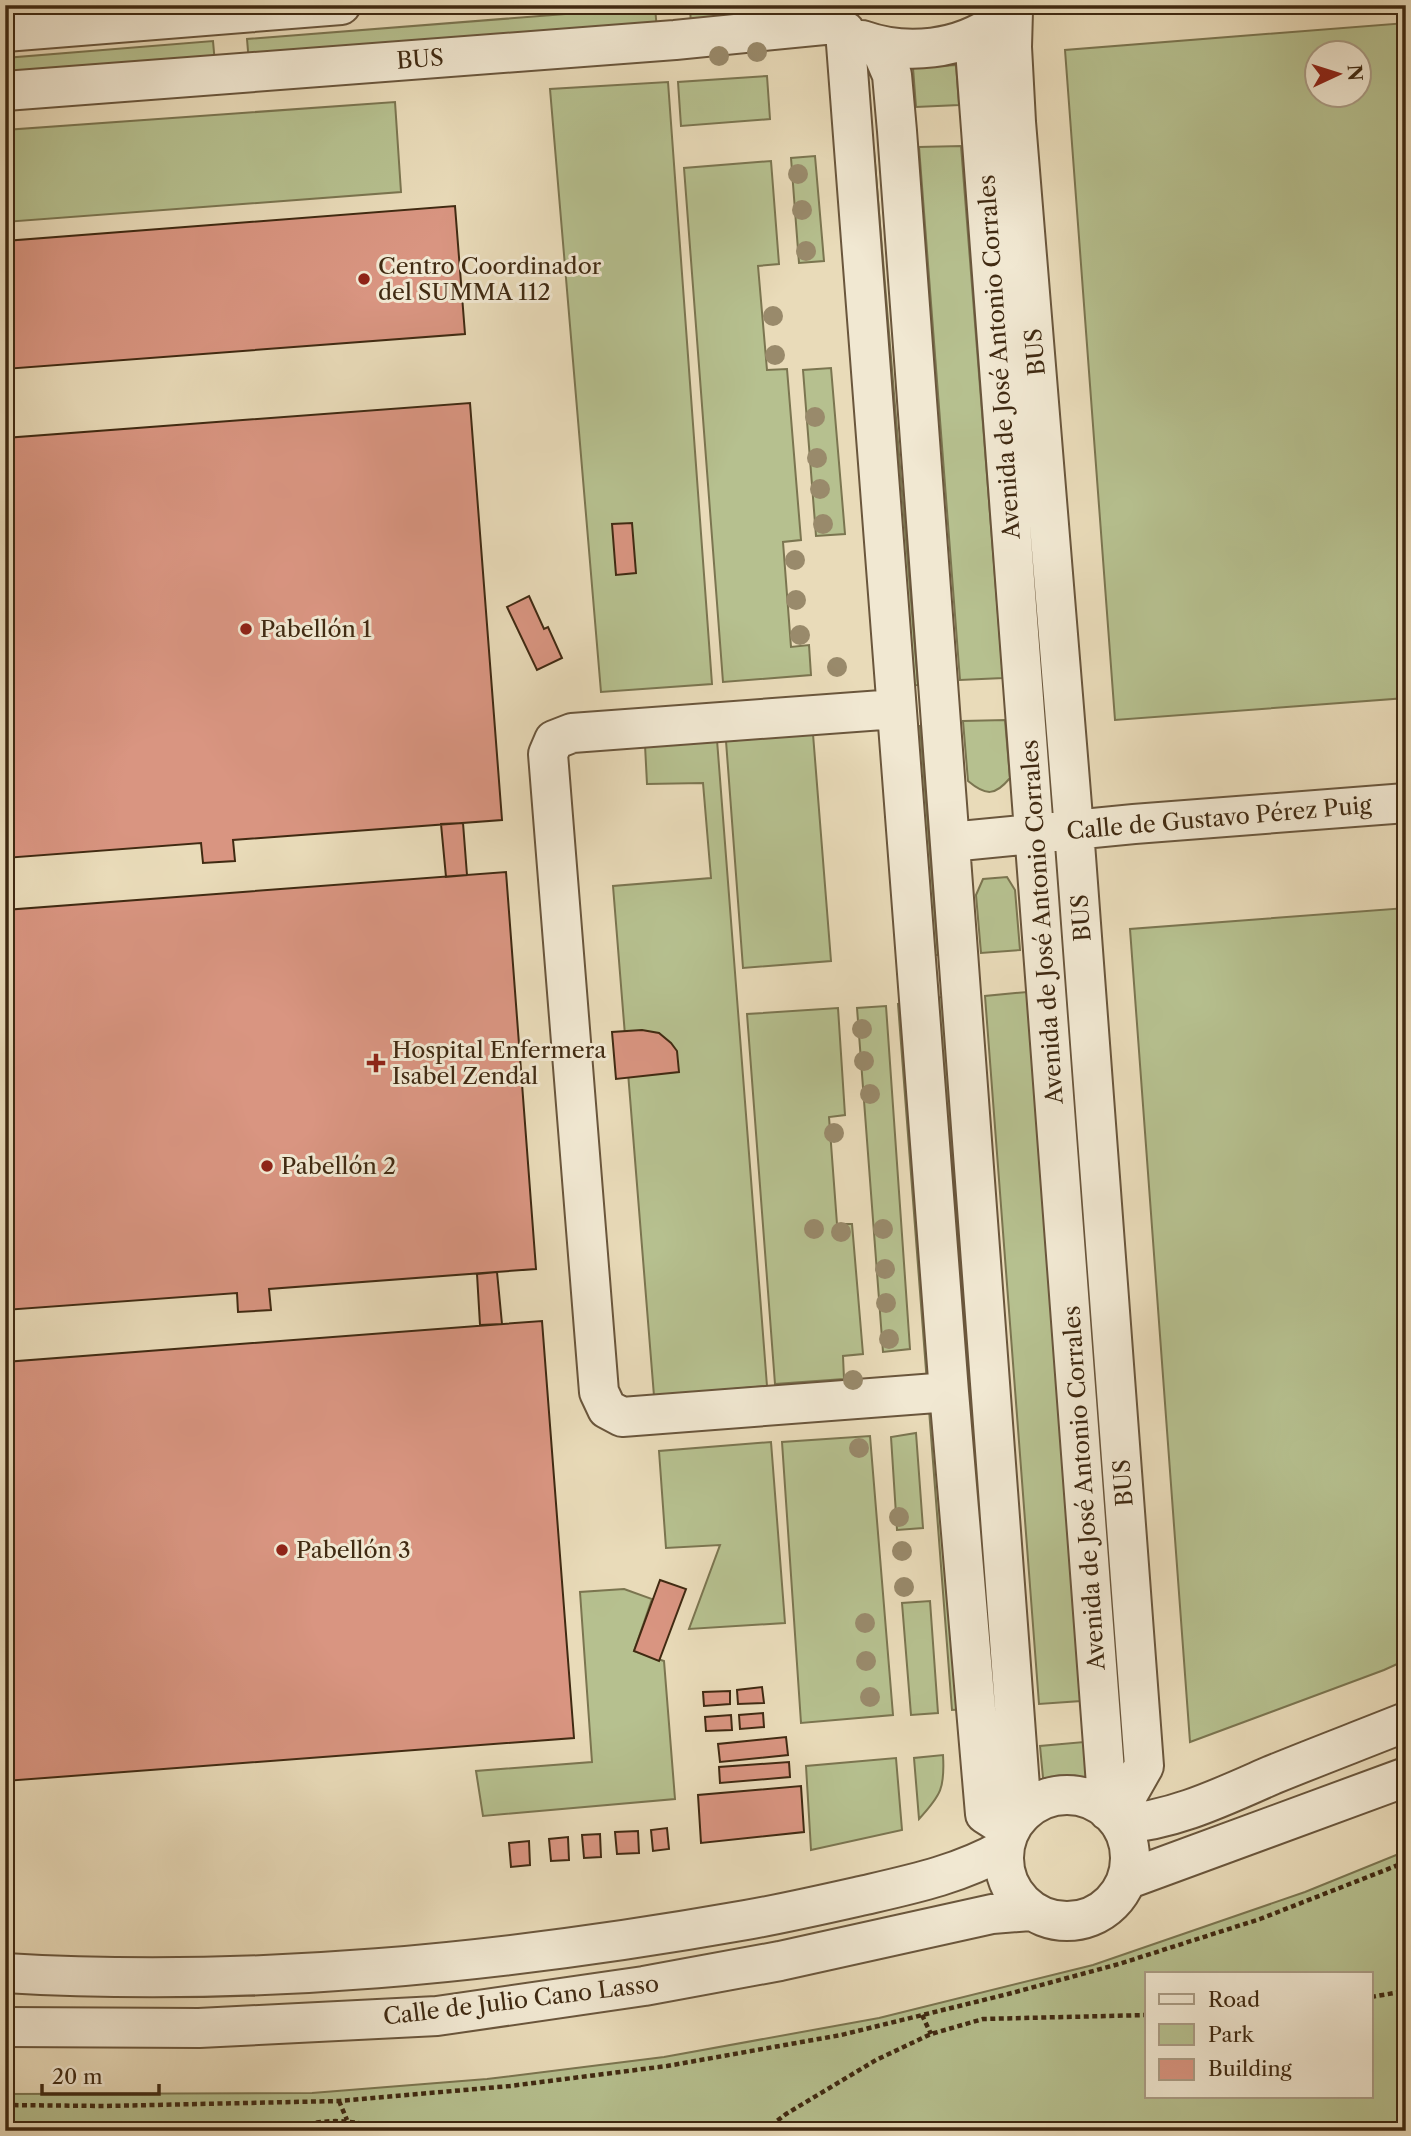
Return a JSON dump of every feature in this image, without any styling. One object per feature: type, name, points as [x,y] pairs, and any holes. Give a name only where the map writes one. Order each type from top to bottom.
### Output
[{"type":"street","points":[[5,32],[341,5]]},
{"type":"street","points":[[830,20],[862,41],[880,47],[934,48],[980,34],[1015,8]]},
{"type":"street","name":"BUS","points":[[1015,8],[1012,47],[1016,122],[1074,830],[1144,1766],[1114,1817]]},
{"type":"street","points":[[830,20],[896,709],[948,1392],[985,1814],[1012,1831]]},
{"type":"street","name":"BUS","points":[[5,91],[675,40],[830,20]]},
{"type":"street","name":"Avenida de José Antonio Corrales","points":[[980,34],[976,63],[1114,1817]]},
{"type":"street","points":[[880,47],[892,75],[950,842],[1012,1831],[1004,1867],[1008,1884],[1018,1899],[1031,1911],[1058,1921],[1087,1919],[1104,1910],[1117,1897],[1126,1880],[1130,1861],[1128,1842],[1114,1817],[1093,1800],[1074,1795],[1055,1796],[1037,1802],[1012,1831]]},
{"type":"street","points":[[896,709],[572,733],[554,740],[548,754],[550,782],[599,1392],[607,1409],[622,1417],[948,1392]]},
{"type":"street","name":"Calle de Gustavo Pérez Puig","points":[[950,842],[1406,803]]},
{"type":"street","points":[[1114,1817],[1139,1823],[1167,1816],[1237,1791],[1406,1722]]},
{"type":"street","points":[[1126,1880],[1406,1777]]},
{"type":"street","name":"Calle de Julio Cano Lasso","points":[[5,1973],[202,1977],[439,1965],[647,1938],[791,1912],[919,1883],[962,1870],[1012,1831]]},
{"type":"street","name":"Calle de Julio Cano Lasso","points":[[5,2026],[199,2028],[437,2016],[644,1986],[780,1961],[982,1916],[1031,1911]]},
{"type":"path","points":[[5,2105],[106,2106],[339,2101],[510,2086],[667,2066],[841,2035],[1119,1964],[1260,1919],[1406,1862]]},
{"type":"path","points":[[1372,1997],[1406,1991]]},
{"type":"path","points":[[922,2015],[931,2034]]},
{"type":"path","points":[[764,2131],[786,2114],[876,2060],[931,2034],[983,2019],[1145,2015]]},
{"type":"path","points":[[339,2101],[347,2120]]},
{"type":"path","points":[[283,2131],[324,2120],[347,2120],[399,2131]]},
{"type":"green space","points":[[690,5],[767,5],[773,14],[691,27]]},
{"type":"green space","points":[[655,7],[657,30],[249,63],[247,39]]},
{"type":"green space","points":[[1406,23],[1406,698],[1115,720],[1065,50]]},
{"type":"green space","points":[[213,41],[215,64],[5,81],[5,58]]},
{"type":"green space","points":[[956,65],[959,105],[916,107],[913,68]]},
{"type":"green space","points":[[767,76],[770,119],[681,126],[678,82]]},
{"type":"green space","points":[[668,82],[712,684],[601,692],[550,89]]},
{"type":"green space","points":[[395,102],[401,192],[5,222],[5,130]]},
{"type":"green space","points":[[961,146],[1003,678],[960,680],[919,147]]},
{"type":"green space","points":[[874,151],[918,685],[910,686],[866,152]]},
{"type":"green space","points":[[815,156],[824,261],[799,263],[791,158]]},
{"type":"green space","points":[[771,161],[779,264],[758,266],[767,370],[787,369],[801,540],[783,542],[791,647],[809,645],[811,675],[723,682],[684,168]]},
{"type":"green space","points":[[831,368],[845,534],[816,536],[803,370]]},
{"type":"green space","points":[[1005,720],[1010,778],[995,791],[985,791],[968,781],[963,721]]},
{"type":"green space","points":[[913,726],[920,726],[938,955],[931,955]]},
{"type":"green space","points":[[813,734],[831,961],[743,968],[726,741]]},
{"type":"green space","points":[[717,740],[767,1386],[654,1396],[613,886],[711,878],[703,783],[647,784],[645,745]]},
{"type":"green space","points":[[1007,877],[1015,890],[1020,950],[981,953],[976,895],[983,879]]},
{"type":"green space","points":[[1406,908],[1406,1660],[1190,1742],[1130,929]]},
{"type":"green space","points":[[1027,992],[1081,1701],[1039,1704],[985,996]]},
{"type":"green space","points":[[942,997],[995,1706],[934,998]]},
{"type":"green space","points":[[913,1003],[967,1709],[952,1710],[898,1004]]},
{"type":"green space","points":[[886,1006],[910,1349],[883,1352],[857,1008]]},
{"type":"green space","points":[[838,1008],[845,1115],[829,1117],[837,1224],[852,1224],[863,1354],[843,1356],[844,1379],[775,1384],[747,1014]]},
{"type":"green space","points":[[916,1433],[923,1528],[897,1530],[891,1437]]},
{"type":"green space","points":[[870,1436],[893,1715],[801,1723],[782,1442]]},
{"type":"green space","points":[[771,1442],[785,1623],[689,1629],[720,1545],[666,1548],[659,1451]]},
{"type":"green space","points":[[624,1589],[652,1599],[634,1651],[664,1661],[675,1799],[483,1816],[476,1771],[592,1762],[580,1592]]},
{"type":"green space","points":[[930,1601],[938,1713],[911,1715],[902,1603]]},
{"type":"green space","points":[[1084,1742],[1088,1784],[1044,1788],[1040,1746]]},
{"type":"green space","points":[[943,1755],[940,1790],[919,1819],[914,1758]]},
{"type":"green space","points":[[896,1758],[902,1830],[811,1850],[806,1766]]},
{"type":"green space","points":[[1406,1851],[1406,2131],[5,2131],[5,2094],[312,2093],[487,2079],[664,2057],[879,2018],[1093,1965],[1305,1892]]},
{"type":"building","points":[[455,206],[465,334],[5,369],[5,241]]},
{"type":"building","name":"Pabellón 1","points":[[470,403],[502,820],[233,840],[235,861],[203,863],[201,843],[5,858],[5,438]]},
{"type":"building","points":[[632,523],[636,573],[616,575],[612,524]]},
{"type":"building","points":[[529,596],[544,629],[548,627],[562,658],[537,670],[507,607]]},
{"type":"building","points":[[463,823],[467,875],[446,877],[441,824]]},
{"type":"building","name":"Pabellón 2","points":[[506,872],[536,1269],[269,1289],[271,1310],[238,1312],[237,1293],[5,1310],[5,910]]},
{"type":"building","points":[[642,1030],[659,1033],[671,1043],[677,1051],[679,1072],[616,1079],[612,1032]]},
{"type":"building","points":[[497,1272],[502,1324],[480,1325],[477,1274]]},
{"type":"building","name":"Pabellón 3","points":[[542,1321],[574,1738],[5,1781],[5,1362]]},
{"type":"building","points":[[660,1580],[686,1589],[659,1661],[634,1651]]},
{"type":"building","points":[[762,1687],[764,1703],[738,1704],[737,1690]]},
{"type":"building","points":[[730,1691],[730,1704],[704,1706],[703,1692]]},
{"type":"building","points":[[763,1713],[764,1727],[740,1729],[739,1715]]},
{"type":"building","points":[[731,1715],[732,1730],[706,1731],[705,1717]]},
{"type":"building","points":[[786,1737],[788,1755],[720,1762],[718,1744]]},
{"type":"building","points":[[789,1762],[790,1777],[720,1783],[719,1767]]},
{"type":"building","points":[[801,1786],[804,1832],[701,1843],[698,1795]]},
{"type":"building","points":[[667,1828],[669,1849],[653,1851],[651,1830]]},
{"type":"building","points":[[638,1831],[639,1853],[617,1854],[615,1832]]},
{"type":"building","points":[[600,1834],[601,1857],[584,1858],[582,1835]]},
{"type":"building","points":[[568,1837],[569,1860],[551,1861],[549,1839]]},
{"type":"building","points":[[529,1841],[530,1865],[511,1867],[509,1843]]},
{"type":"place","name":"Centro Coordinador del SUMMA 112","points":[[364,279]]},
{"type":"place","name":"Pabellón 1","points":[[246,629]]},
{"type":"place","name":"Hospital Enfermera Isabel Zendal","points":[[376,1063]]},
{"type":"place","name":"Pabellón 2","points":[[267,1166]]},
{"type":"place","name":"Pabellón 3","points":[[282,1550]]}]
